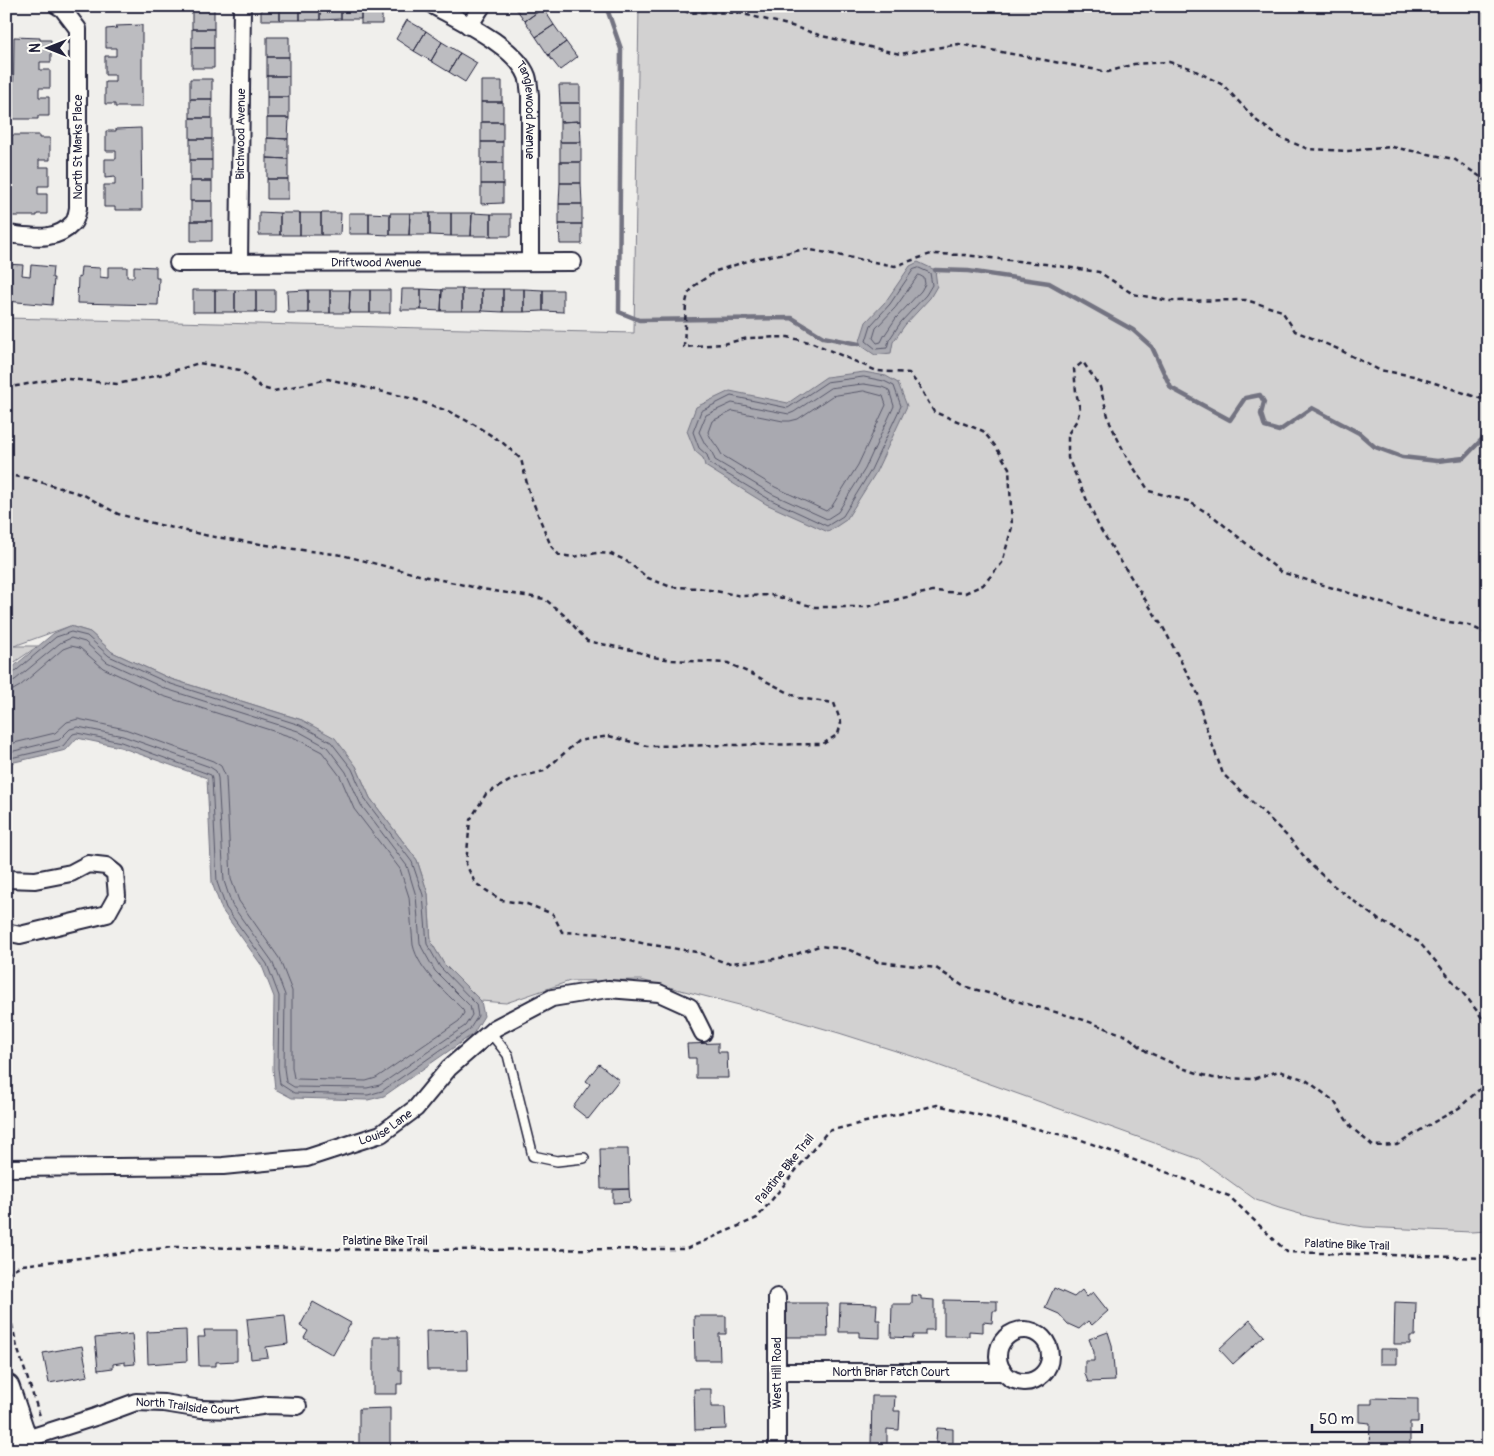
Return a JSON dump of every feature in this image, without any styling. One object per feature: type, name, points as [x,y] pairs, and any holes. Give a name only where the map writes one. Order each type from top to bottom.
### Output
[{"type":"main road","points":[[6,1388],[32,1441]]},
{"type":"street","name":"North St Marks Place","points":[[6,234],[47,238],[58,234],[74,222],[78,208],[78,29],[62,8],[58,6]]},
{"type":"street","name":"Birchwood Avenue","points":[[239,263],[242,6]]},
{"type":"street","name":"Tanglewood Avenue","points":[[434,6],[507,50],[519,62],[528,76],[530,95],[530,262]]},
{"type":"street","points":[[469,26],[482,6]]},
{"type":"street","name":"Driftwood Avenue","points":[[178,263],[573,262]]},
{"type":"street","points":[[6,932],[20,935],[107,914],[117,896],[115,874],[106,866],[88,864],[71,874],[35,880],[7,881]]},
{"type":"street","name":"Louise Lane","points":[[6,1168],[222,1166],[306,1158],[381,1134],[416,1108],[449,1068],[495,1028],[552,998],[608,989],[660,993],[690,1008],[703,1033]]},
{"type":"street","name":"West Hill Road","points":[[777,1297],[777,1450]]},
{"type":"street","name":"North Briar Patch Court","points":[[777,1372],[1004,1372]]},
{"type":"street","name":"North Trailside Court","points":[[32,1441],[136,1402],[164,1402],[201,1409],[235,1410],[268,1404],[298,1406]]},
{"type":"lane","points":[[490,1032],[508,1055],[533,1156],[557,1161],[584,1158]]},
{"type":"path","points":[[676,6],[689,13],[739,13],[792,26],[822,36],[900,54],[959,44],[1108,72],[1134,64],[1169,62],[1190,68],[1223,85],[1257,121],[1281,138],[1308,149],[1348,151],[1392,147],[1454,159],[1488,182]]},
{"type":"path","points":[[6,388],[59,378],[117,384],[164,374],[199,363],[240,370],[262,388],[274,391],[328,379],[414,399],[450,412],[474,425],[504,443],[521,459],[529,492],[551,546],[559,555],[573,557],[596,553],[611,554],[625,560],[648,578],[670,586],[699,588],[742,596],[771,596],[814,607],[866,607],[932,591],[965,592],[983,585],[1002,563],[1012,527],[1010,468],[983,431],[934,412],[909,373],[878,371],[813,343],[788,337],[748,338],[723,344],[684,347],[686,302],[688,294],[694,286],[716,271],[754,259],[806,249],[895,266],[931,254],[965,254],[1099,272],[1133,294],[1170,301],[1246,300],[1282,310],[1295,331],[1338,349],[1379,370],[1414,376],[1488,401]]},
{"type":"path","points":[[1488,634],[1468,625],[1437,620],[1281,572],[1214,516],[1188,501],[1149,491],[1122,448],[1110,423],[1100,386],[1083,362],[1074,369],[1080,409],[1077,420],[1068,434],[1068,458],[1099,527],[1164,629],[1198,694],[1203,719],[1223,774],[1290,839],[1311,865],[1334,886],[1379,920],[1419,942],[1468,999],[1488,1026]]},
{"type":"path","points":[[6,475],[27,478],[84,495],[118,514],[160,525],[219,538],[342,555],[457,583],[545,599],[565,616],[587,641],[672,660],[728,663],[799,698],[834,703],[841,723],[838,734],[823,744],[647,746],[609,736],[578,741],[544,771],[513,779],[486,794],[470,820],[466,864],[475,883],[501,900],[528,904],[553,914],[562,932],[604,934],[646,944],[697,952],[726,963],[763,961],[790,956],[819,946],[847,949],[878,962],[936,968],[964,986],[1084,1020],[1127,1036],[1146,1051],[1185,1069],[1213,1078],[1253,1079],[1279,1072],[1306,1080],[1334,1101],[1351,1127],[1373,1146],[1397,1145],[1459,1108],[1488,1079]]},
{"type":"path","name":"Palatine Bike Trail","points":[[6,1273],[22,1264],[173,1247],[397,1250],[686,1249],[758,1218],[828,1130],[937,1105],[1079,1139],[1229,1196],[1287,1252],[1488,1258]]},
{"type":"path","points":[[6,1298],[17,1348],[32,1441]]},
{"type":"shaded area","points":[[639,6],[1488,6],[1488,1231],[1471,1232],[1364,1227],[1314,1218],[1279,1208],[1256,1200],[1199,1159],[918,1058],[759,1010],[641,980],[570,981],[506,1003],[481,1001],[444,964],[431,942],[428,894],[417,860],[370,798],[356,766],[302,720],[171,679],[112,652],[90,632],[70,626],[14,646],[38,646],[6,668],[6,318],[634,333]]},
{"type":"water","points":[[918,262],[935,270],[937,286],[930,298],[905,325],[893,342],[891,353],[875,355],[859,344],[866,322],[886,301],[910,266]]},
{"type":"water","points":[[864,372],[886,376],[898,383],[907,406],[875,474],[846,520],[828,532],[766,504],[705,466],[703,458],[695,451],[687,431],[696,407],[730,391],[788,403],[826,377]]},
{"type":"water","points":[[70,626],[90,632],[112,652],[171,679],[302,720],[335,738],[356,766],[370,798],[417,860],[428,894],[431,942],[444,964],[481,1001],[484,1016],[473,1034],[384,1096],[368,1100],[292,1098],[275,1089],[273,1069],[274,997],[262,966],[222,910],[212,883],[207,778],[120,747],[77,738],[66,750],[6,764],[6,673],[54,633]]},
{"type":"building","points":[[192,6],[214,6],[214,8],[192,8]]},
{"type":"building","points":[[261,6],[280,6],[280,20],[261,20]]},
{"type":"building","points":[[280,6],[300,6],[300,20],[280,20]]},
{"type":"building","points":[[300,6],[320,6],[320,20],[300,20]]},
{"type":"building","points":[[320,6],[341,6],[341,19],[320,20]]},
{"type":"building","points":[[341,6],[361,6],[361,19],[341,19]]},
{"type":"building","points":[[361,6],[382,6],[382,24],[361,24]]},
{"type":"building","points":[[514,6],[541,6],[543,8],[525,21]]},
{"type":"building","points":[[192,8],[214,8],[214,29],[192,29]]},
{"type":"building","points":[[543,8],[554,25],[536,37],[525,21]]},
{"type":"building","points":[[407,20],[426,31],[414,51],[396,39]]},
{"type":"building","points":[[142,25],[142,107],[115,107],[115,104],[105,104],[105,82],[115,82],[115,75],[105,75],[105,56],[116,56],[116,48],[106,48],[106,29],[117,28],[116,26]]},
{"type":"building","points":[[554,25],[566,42],[548,55],[536,37]]},
{"type":"building","points":[[192,29],[214,29],[214,48],[192,48]]},
{"type":"building","points":[[426,31],[442,42],[431,61],[414,51]]},
{"type":"building","points":[[14,37],[51,40],[51,62],[40,62],[40,70],[50,70],[50,88],[39,88],[39,97],[49,97],[49,116],[38,116],[38,119],[13,119]]},
{"type":"building","points":[[267,37],[289,37],[289,57],[267,57]]},
{"type":"building","points":[[442,42],[460,53],[449,72],[431,61]]},
{"type":"building","points":[[566,42],[577,57],[560,70],[548,55]]},
{"type":"building","points":[[192,48],[214,48],[214,68],[192,68]]},
{"type":"building","points":[[460,53],[477,63],[465,82],[449,72]]},
{"type":"building","points":[[267,57],[289,57],[289,76],[267,76]]},
{"type":"building","points":[[267,76],[289,76],[289,97],[267,97]]},
{"type":"building","points":[[190,79],[212,79],[212,99],[190,99]]},
{"type":"building","points":[[481,81],[502,81],[502,102],[481,102]]},
{"type":"building","points":[[559,85],[580,85],[580,103],[560,103]]},
{"type":"building","points":[[267,97],[289,97],[289,118],[267,118]]},
{"type":"building","points":[[190,99],[212,99],[212,118],[190,118]]},
{"type":"building","points":[[481,102],[503,102],[503,122],[481,122]]},
{"type":"building","points":[[560,103],[580,103],[580,121],[560,122]]},
{"type":"building","points":[[190,118],[212,118],[212,139],[190,139]]},
{"type":"building","points":[[267,118],[289,118],[288,139],[267,138]]},
{"type":"building","points":[[580,121],[581,142],[560,142],[560,122]]},
{"type":"building","points":[[481,122],[503,122],[503,142],[481,142]]},
{"type":"building","points":[[141,128],[142,210],[115,210],[115,207],[104,207],[104,185],[115,185],[115,177],[105,178],[105,159],[116,159],[116,151],[106,151],[106,131]]},
{"type":"building","points":[[12,135],[39,135],[39,138],[50,138],[50,160],[39,160],[39,167],[49,167],[49,186],[38,186],[38,194],[47,194],[47,214],[12,216]]},
{"type":"building","points":[[267,138],[288,139],[288,159],[267,158]]},
{"type":"building","points":[[190,139],[212,139],[212,160],[190,160]]},
{"type":"building","points":[[481,142],[503,142],[503,163],[481,163]]},
{"type":"building","points":[[560,142],[581,142],[581,162],[560,162]]},
{"type":"building","points":[[267,158],[288,159],[288,179],[267,179]]},
{"type":"building","points":[[190,160],[212,160],[212,181],[190,181]]},
{"type":"building","points":[[560,162],[581,162],[581,183],[560,183]]},
{"type":"building","points":[[481,163],[503,163],[503,184],[481,184]]},
{"type":"building","points":[[267,179],[288,179],[288,199],[267,199]]},
{"type":"building","points":[[190,181],[212,181],[212,201],[190,201]]},
{"type":"building","points":[[560,183],[581,183],[582,204],[559,204]]},
{"type":"building","points":[[481,184],[503,184],[503,203],[481,204]]},
{"type":"building","points":[[191,201],[212,201],[212,221],[191,221]]},
{"type":"building","points":[[559,204],[582,204],[582,224],[559,224]]},
{"type":"building","points":[[259,212],[280,213],[280,235],[259,235]]},
{"type":"building","points":[[280,213],[300,213],[300,235],[280,235]]},
{"type":"building","points":[[300,213],[321,213],[321,235],[300,235]]},
{"type":"building","points":[[321,213],[341,213],[340,235],[321,235]]},
{"type":"building","points":[[349,213],[369,213],[369,234],[349,234]]},
{"type":"building","points":[[369,213],[390,214],[390,235],[369,234]]},
{"type":"building","points":[[390,213],[410,213],[409,235],[390,235]]},
{"type":"building","points":[[410,213],[430,213],[430,235],[409,235]]},
{"type":"building","points":[[430,213],[451,213],[451,236],[430,235]]},
{"type":"building","points":[[451,213],[472,213],[471,236],[451,236]]},
{"type":"building","points":[[472,213],[491,214],[491,236],[471,236]]},
{"type":"building","points":[[491,214],[511,214],[511,236],[491,236]]},
{"type":"building","points":[[191,221],[212,221],[212,241],[191,241]]},
{"type":"building","points":[[559,224],[582,224],[582,244],[560,244]]},
{"type":"building","points":[[6,264],[23,265],[22,275],[30,276],[31,265],[53,267],[52,305],[6,301]]},
{"type":"building","points":[[134,266],[156,267],[156,278],[159,278],[158,305],[77,303],[78,277],[80,278],[81,267],[100,268],[100,277],[108,278],[108,267],[127,267],[127,277],[134,277]]},
{"type":"building","points":[[402,289],[421,289],[421,310],[401,310]]},
{"type":"building","points":[[421,289],[442,290],[441,311],[421,310]]},
{"type":"building","points":[[442,289],[462,289],[462,311],[441,311]]},
{"type":"building","points":[[462,289],[482,289],[482,311],[462,311]]},
{"type":"building","points":[[482,289],[503,289],[503,312],[482,311]]},
{"type":"building","points":[[503,289],[524,289],[524,312],[503,312]]},
{"type":"building","points":[[524,289],[543,290],[543,311],[524,312]]},
{"type":"building","points":[[193,290],[215,290],[215,312],[193,312]]},
{"type":"building","points":[[215,290],[235,290],[235,312],[215,312]]},
{"type":"building","points":[[235,290],[256,290],[256,312],[235,312]]},
{"type":"building","points":[[256,290],[275,290],[275,313],[256,312]]},
{"type":"building","points":[[308,290],[330,290],[330,313],[308,313]]},
{"type":"building","points":[[308,290],[308,313],[288,313],[287,291]]},
{"type":"building","points":[[330,290],[350,290],[349,313],[330,313]]},
{"type":"building","points":[[350,290],[370,290],[370,313],[349,313]]},
{"type":"building","points":[[370,290],[390,290],[390,313],[370,313]]},
{"type":"building","points":[[543,290],[563,290],[563,312],[543,311]]},
{"type":"building","points":[[718,1043],[718,1052],[727,1052],[728,1078],[696,1078],[696,1058],[688,1058],[687,1044]]},
{"type":"building","points":[[599,1064],[619,1080],[588,1119],[573,1107],[590,1084],[586,1081]]},
{"type":"building","points":[[600,1149],[628,1149],[629,1189],[601,1189]]},
{"type":"building","points":[[629,1189],[630,1202],[613,1203],[613,1190]]},
{"type":"building","points":[[1054,1288],[1074,1297],[1082,1290],[1087,1297],[1093,1292],[1108,1311],[1092,1325],[1088,1321],[1079,1329],[1068,1324],[1059,1314],[1045,1308]]},
{"type":"building","points":[[912,1295],[921,1296],[921,1299],[934,1300],[934,1330],[925,1330],[925,1335],[913,1335],[913,1338],[891,1337],[892,1304],[912,1304]]},
{"type":"building","points":[[944,1300],[997,1301],[997,1311],[993,1311],[992,1323],[983,1322],[983,1332],[969,1331],[969,1336],[944,1336]]},
{"type":"building","points":[[313,1302],[351,1323],[333,1355],[304,1338],[308,1331],[300,1326]]},
{"type":"building","points":[[1395,1302],[1416,1303],[1415,1336],[1410,1336],[1410,1344],[1394,1344]]},
{"type":"building","points":[[786,1303],[827,1303],[828,1337],[786,1337]]},
{"type":"building","points":[[840,1303],[877,1304],[876,1320],[880,1320],[880,1338],[859,1337],[859,1332],[839,1332]]},
{"type":"building","points":[[285,1315],[288,1344],[266,1347],[268,1357],[251,1359],[247,1319]]},
{"type":"building","points":[[694,1316],[726,1316],[726,1334],[719,1334],[720,1360],[695,1360]]},
{"type":"building","points":[[1250,1320],[1264,1336],[1233,1364],[1219,1349]]},
{"type":"building","points":[[186,1330],[187,1361],[148,1364],[147,1332]]},
{"type":"building","points":[[204,1330],[237,1330],[237,1361],[216,1362],[216,1366],[199,1366],[198,1337],[205,1337]]},
{"type":"building","points":[[467,1330],[468,1370],[427,1370],[426,1331]]},
{"type":"building","points":[[1108,1332],[1112,1345],[1115,1381],[1088,1382],[1085,1374],[1085,1361],[1094,1361],[1094,1352],[1089,1339]]},
{"type":"building","points":[[132,1334],[135,1364],[125,1365],[125,1362],[113,1364],[113,1368],[98,1370],[95,1338]]},
{"type":"building","points":[[373,1337],[399,1337],[399,1370],[402,1370],[402,1384],[397,1384],[397,1394],[373,1394]]},
{"type":"building","points":[[82,1346],[88,1376],[49,1383],[43,1353]]},
{"type":"building","points":[[1380,1349],[1397,1349],[1397,1364],[1380,1364]]},
{"type":"building","points":[[694,1389],[711,1389],[711,1407],[725,1407],[726,1429],[695,1430]]},
{"type":"building","points":[[872,1396],[895,1396],[894,1411],[900,1411],[899,1430],[887,1429],[887,1446],[871,1445]]},
{"type":"building","points":[[1372,1398],[1418,1399],[1418,1422],[1410,1422],[1410,1449],[1369,1449],[1370,1423],[1359,1422],[1359,1404],[1372,1404]]},
{"type":"building","points":[[390,1408],[390,1448],[359,1448],[359,1409]]},
{"type":"building","points":[[937,1428],[953,1429],[953,1443],[936,1443]]},
{"type":"waterway","points":[[606,6],[621,49],[619,312],[639,320],[792,318],[823,337],[859,344]]},
{"type":"waterway","points":[[935,270],[968,271],[1049,283],[1133,330],[1152,347],[1171,388],[1230,420],[1245,398],[1260,395],[1264,402],[1261,414],[1265,427],[1279,431],[1312,408],[1359,433],[1375,447],[1402,457],[1437,461],[1464,458],[1488,433]]}]
